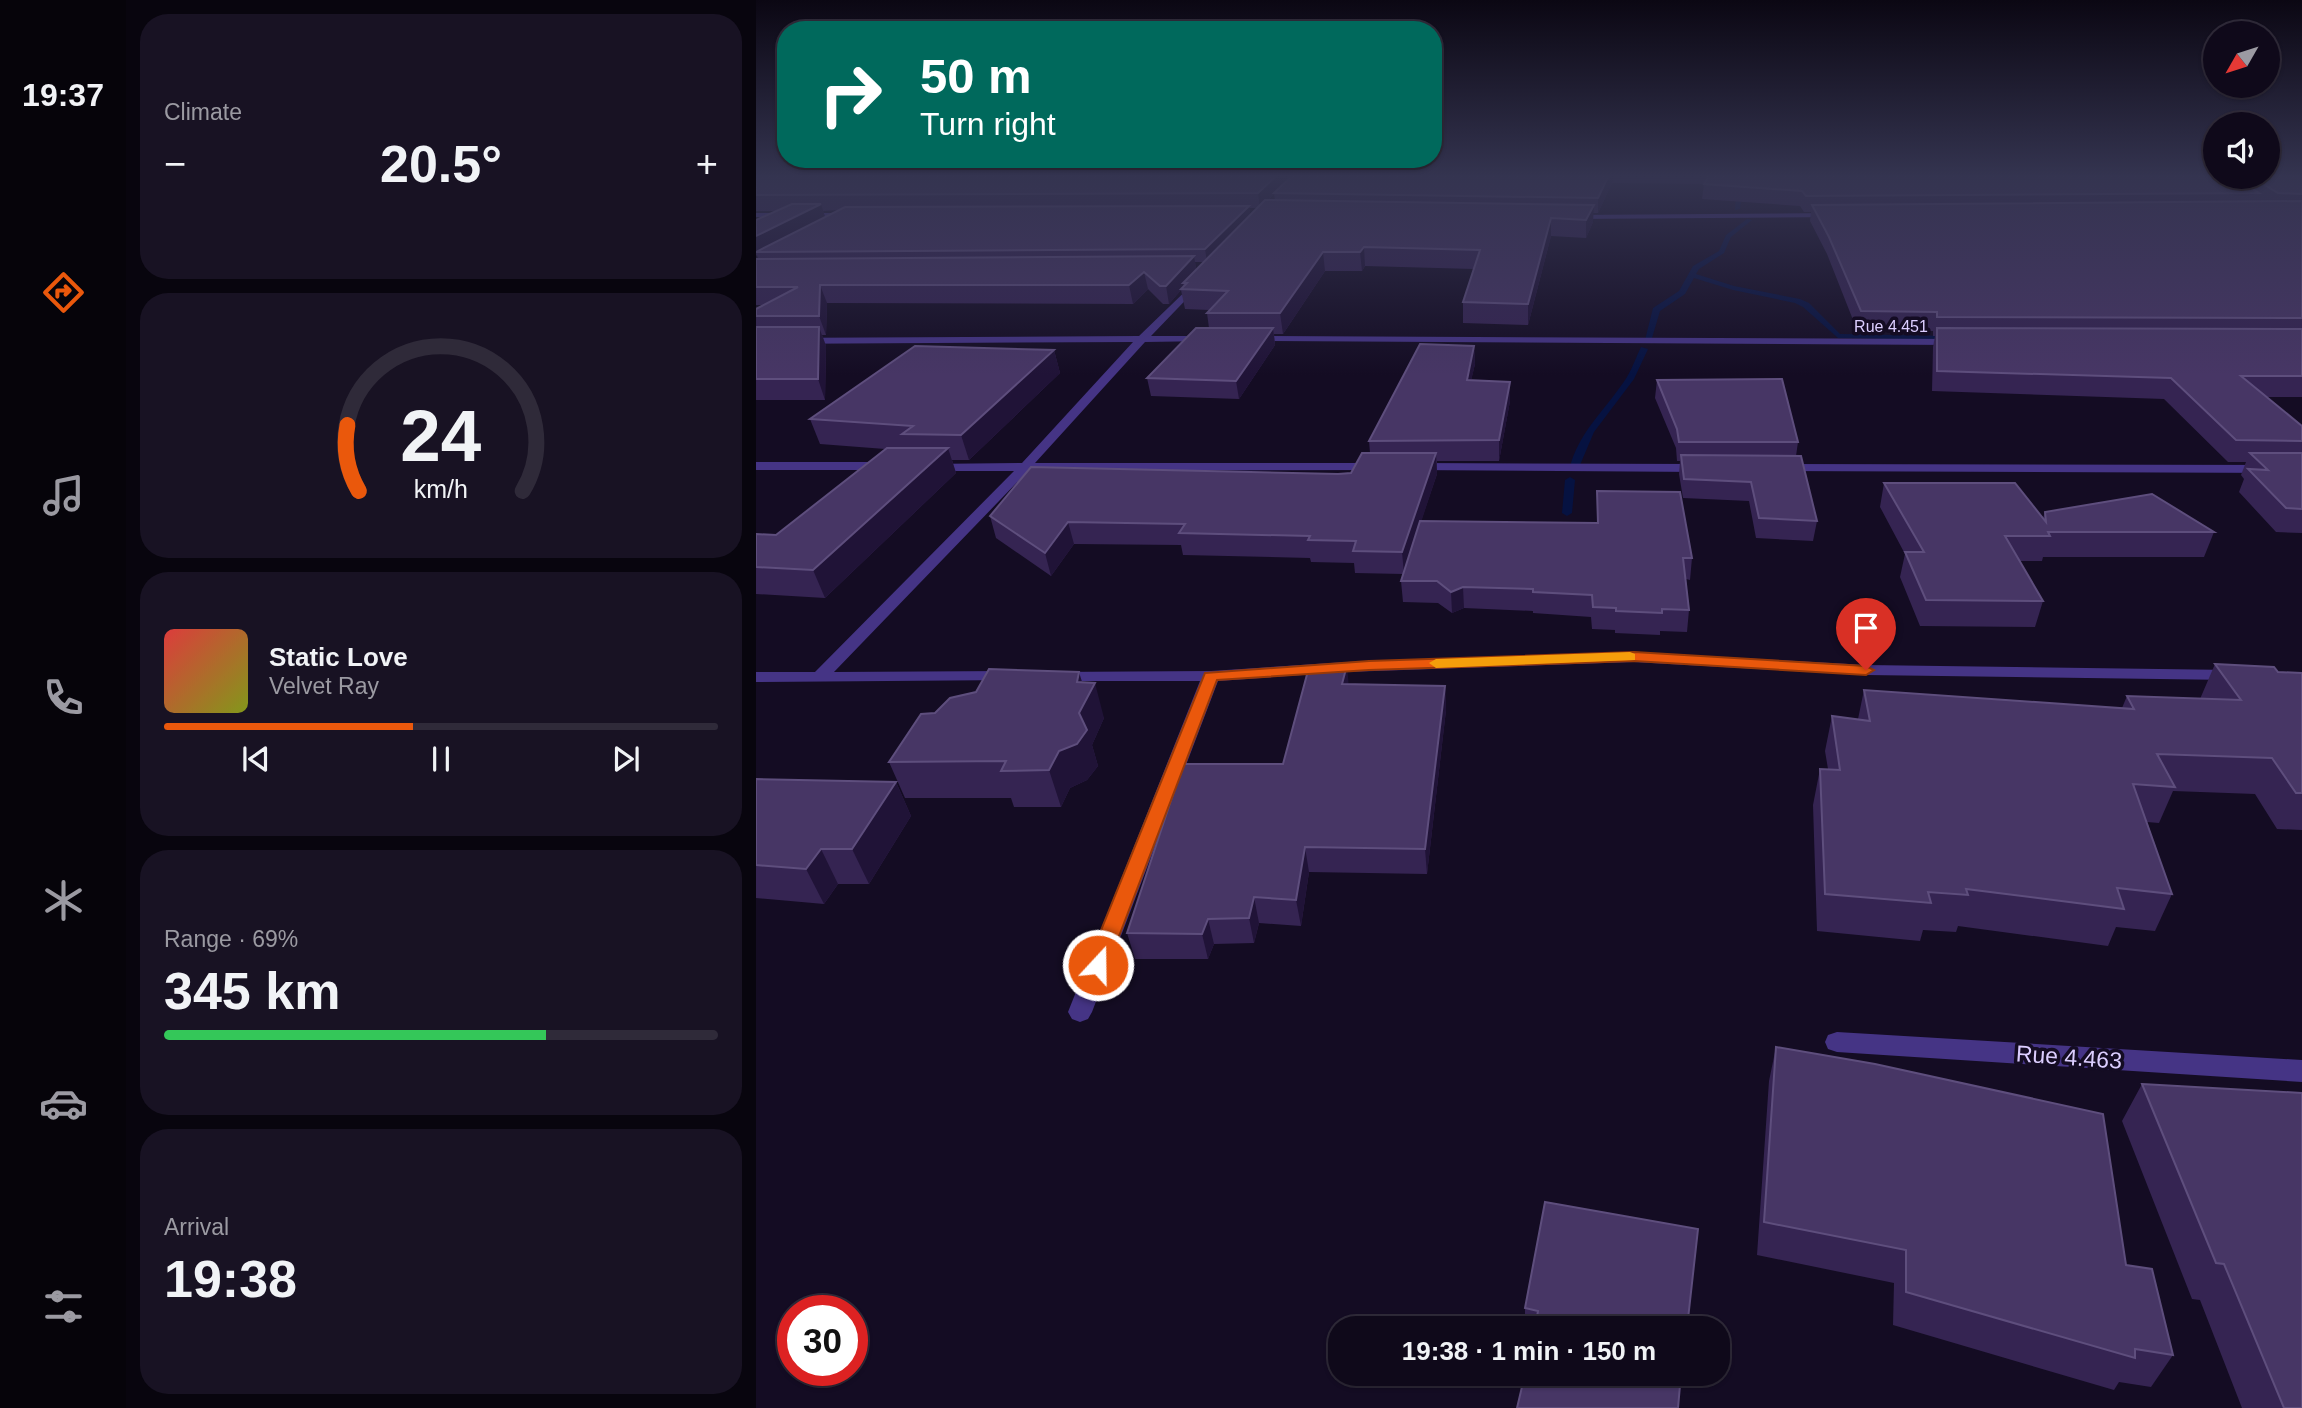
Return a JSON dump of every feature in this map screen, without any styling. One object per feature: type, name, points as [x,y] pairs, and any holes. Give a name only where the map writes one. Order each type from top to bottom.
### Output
[{"type":"street","points":[[819,677],[1025,467],[1142,339],[1212,268]]},
{"type":"street","points":[[756,341],[1223,339]]},
{"type":"street","name":"Rue 4.451","points":[[1236,339],[1967,342]]},
{"type":"street","points":[[756,466],[1720,468]]},
{"type":"street","points":[[1761,468],[2302,470]]},
{"type":"street","points":[[756,677],[1211,676],[1346,667],[1634,657],[1866,670],[2248,675]]},
{"type":"street","points":[[1080,1012],[1211,676]]},
{"type":"street","name":"Rue 4.463","points":[[1837,1042],[2302,1072]]},
{"type":"building","points":[[774,243],[1211,243],[1205,249],[756,252]]},
{"type":"building","points":[[1223,243],[1544,243],[1528,304],[1463,302],[1480,250],[1364,247],[1360,252],[1323,252],[1280,313],[1207,313],[1228,291],[1181,289],[1187,283],[1183,283]]},
{"type":"building","points":[[1831,243],[2302,243],[2302,318],[1937,317],[1937,312],[1861,311]]},
{"type":"building","points":[[1194,256],[1166,286],[1160,286],[1144,272],[1129,285],[820,285],[819,316],[756,316],[756,309],[798,287],[756,287],[756,259]]},
{"type":"building","points":[[756,327],[819,327],[818,379],[756,379]]},
{"type":"building","points":[[1196,328],[1273,328],[1236,381],[1147,378]]},
{"type":"building","points":[[1937,328],[2302,329],[2302,376],[2241,376],[2302,426],[2302,441],[2236,440],[2171,378],[1937,371]]},
{"type":"building","points":[[1420,344],[1474,346],[1467,380],[1510,382],[1499,440],[1369,441]]},
{"type":"building","points":[[915,346],[1054,350],[961,435],[902,434],[913,426],[810,419]]},
{"type":"building","points":[[1782,379],[1798,442],[1679,442],[1677,429],[1657,380]]},
{"type":"building","points":[[887,448],[948,448],[813,570],[756,567],[756,534],[776,535]]},
{"type":"building","points":[[1362,453],[1436,453],[1402,552],[1353,551],[1356,541],[1308,540],[1310,536],[1179,533],[1185,524],[1068,522],[1045,553],[990,516],[1031,467],[1338,474],[1351,473]]},
{"type":"building","points":[[2250,453],[2302,453],[2302,509],[2286,508],[2248,469],[2268,470]]},
{"type":"building","points":[[1681,455],[1801,456],[1817,521],[1759,518],[1751,482],[1684,479]]},
{"type":"building","points":[[1884,483],[2015,483],[2046,522],[2045,512],[2152,494],[2214,532],[2048,532],[2050,536],[2005,536],[2043,601],[1926,600],[1905,552],[1924,552]]},
{"type":"building","points":[[1597,491],[1680,492],[1692,558],[1683,558],[1689,610],[1662,609],[1662,613],[1616,611],[1616,608],[1593,607],[1592,595],[1533,592],[1533,589],[1463,587],[1451,592],[1437,581],[1401,581],[1420,521],[1598,523]]},
{"type":"building","points":[[2215,664],[2274,667],[2278,672],[2302,673],[2302,793],[2296,793],[2272,758],[2157,754],[2175,787],[2133,784],[2172,894],[2117,888],[2124,909],[1966,889],[1968,895],[1928,892],[1931,903],[1825,894],[1820,769],[1840,770],[1832,716],[1870,721],[1864,690],[2134,709],[2127,696],[2241,700]]},
{"type":"building","points":[[1347,665],[1342,684],[1445,686],[1425,849],[1305,847],[1296,900],[1254,897],[1249,918],[1208,919],[1202,934],[1127,933],[1183,764],[1283,764],[1309,667]]},
{"type":"building","points":[[989,669],[1079,672],[1077,682],[1095,683],[1079,713],[1087,730],[1077,744],[1059,751],[1049,770],[1001,771],[1006,761],[889,762],[921,714],[935,713],[950,698],[976,692]]},
{"type":"building","points":[[756,779],[896,782],[852,849],[821,849],[806,869],[756,865]]},
{"type":"building","points":[[1776,1047],[1875,1064],[2103,1114],[2126,1265],[2152,1269],[2173,1355],[2135,1349],[2135,1358],[1906,1292],[1906,1250],[1764,1222]]},
{"type":"building","points":[[2142,1084],[2302,1093],[2302,1408],[2284,1408],[2224,1264],[2216,1263]]},
{"type":"building","points":[[1545,1202],[1698,1229],[1688,1316],[1537,1316],[1538,1311],[1525,1308]]},
{"type":"building","points":[[1522,1386],[1680,1386],[1678,1408],[1517,1408]]},
{"type":"waterway","points":[[1692,275],[1696,268],[1722,252],[1725,243]]},
{"type":"waterway","points":[[1648,338],[1656,310],[1682,292],[1692,275]]},
{"type":"waterway","points":[[1692,275],[1733,288],[1797,301],[1806,305],[1838,336],[1952,338]]},
{"type":"waterway","points":[[1576,463],[1589,432],[1630,379],[1644,349]]},
{"type":"waterway","points":[[1567,513],[1570,480]]},
{"type":"slow traffic","points":[[1436,663],[1557,657],[1630,657]]},
{"type":"route","points":[[1098,965],[1211,676],[1557,657],[1634,657],[1866,670]]}]
